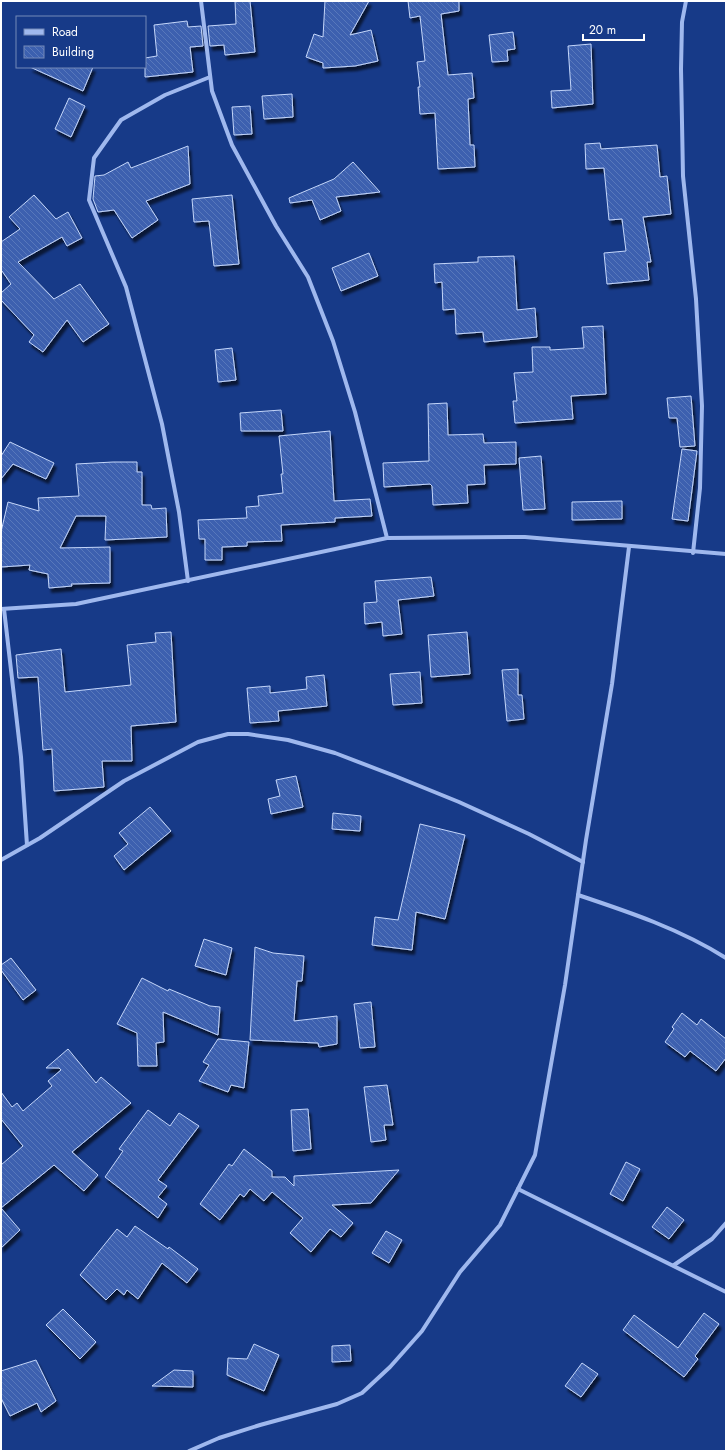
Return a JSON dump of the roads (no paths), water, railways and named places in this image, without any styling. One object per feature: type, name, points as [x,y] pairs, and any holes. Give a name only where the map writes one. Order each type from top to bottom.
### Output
[{"type":"street","points":[[201,1],[212,91],[232,145],[276,226],[308,277],[332,341],[355,412],[387,538]]},
{"type":"street","points":[[686,1],[682,22],[681,61],[683,176],[696,299],[702,406],[700,488],[693,553]]},
{"type":"street","points":[[188,581],[179,512],[160,417],[126,287],[89,200],[94,158],[121,120],[165,95],[210,77]]},
{"type":"street","points":[[27,845],[21,757],[3,609],[76,604],[387,538],[525,537],[693,553],[726,554]]},
{"type":"street","points":[[189,1451],[246,1429],[337,1404],[362,1393],[390,1367],[422,1331],[460,1272],[500,1225],[535,1155],[565,985],[612,684],[629,547]]},
{"type":"street","points":[[1,860],[27,845],[124,781],[198,742],[228,734],[248,734],[288,740],[335,753],[459,802],[528,834],[583,862]]},
{"type":"street","points":[[578,895],[642,916],[713,950],[726,958]]},
{"type":"street","points":[[518,1189],[726,1292]]},
{"type":"street","points":[[674,1265],[712,1239],[726,1223]]}]
